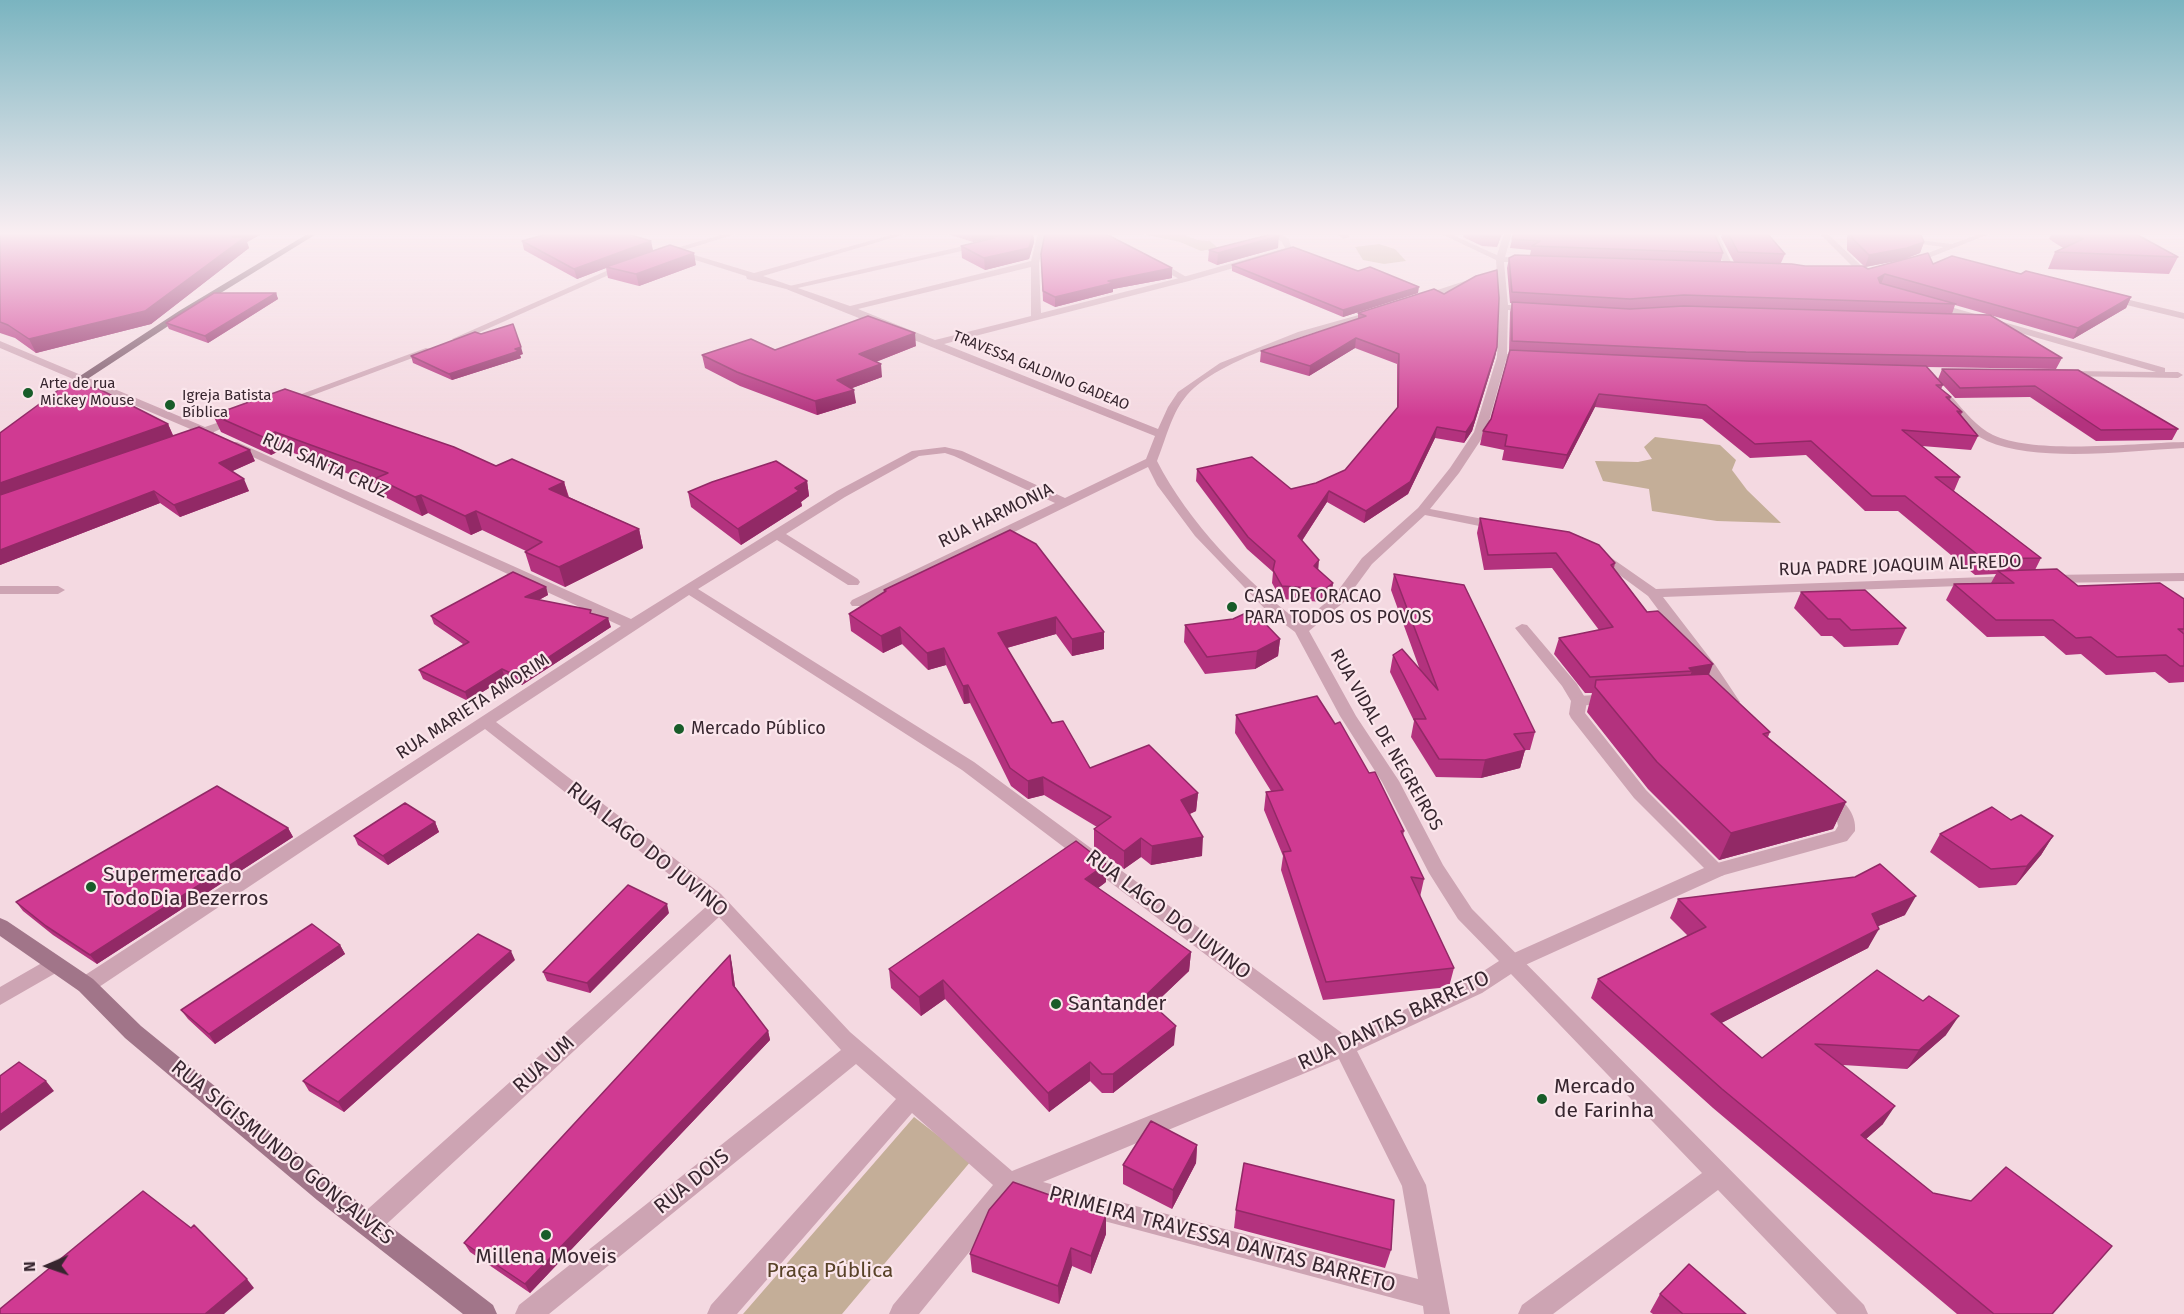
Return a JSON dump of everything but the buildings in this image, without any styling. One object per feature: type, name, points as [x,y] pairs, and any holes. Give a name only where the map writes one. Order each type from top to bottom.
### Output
[{"type":"main road","points":[[43,404],[78,379],[215,294]]},
{"type":"main road","name":"RUA SIGISMUNDO GONÇALVES","points":[[0,926],[86,985],[134,1032],[369,1224],[484,1314]]},
{"type":"street","points":[[270,408],[476,333],[558,294]]},
{"type":"street","name":"TRAVESSA GALDINO GADEAO","points":[[809,294],[1163,435]]},
{"type":"street","points":[[849,309],[908,294]]},
{"type":"street","points":[[1036,294],[1036,316]]},
{"type":"street","points":[[932,344],[1124,294]]},
{"type":"street","points":[[1405,302],[1429,294]]},
{"type":"street","points":[[1301,630],[1339,599],[1366,561],[1422,511],[1455,470],[1480,432],[1502,357],[1503,294]]},
{"type":"street","points":[[2104,297],[2184,316]]},
{"type":"street","points":[[1924,302],[2181,376]]},
{"type":"street","points":[[1504,307],[1539,310]]},
{"type":"street","points":[[1151,461],[1172,409],[1181,395],[1217,369],[1273,344],[1384,309]]},
{"type":"street","points":[[1943,320],[1990,321]]},
{"type":"street","name":"RUA SANTA CRUZ","points":[[0,344],[204,431],[632,626]]},
{"type":"street","points":[[1502,357],[1536,358]]},
{"type":"street","points":[[2057,374],[2181,376]]},
{"type":"street","points":[[1940,390],[1978,431],[2001,442],[2025,447],[2184,445]]},
{"type":"street","points":[[183,439],[248,415]]},
{"type":"street","name":"RUA MARIETA AMORIM","points":[[86,985],[632,626],[885,468],[916,453],[945,450],[958,453],[1066,503]]},
{"type":"street","name":"RUA HARMONIA","points":[[857,603],[1151,461]]},
{"type":"street","name":"RUA VIDAL DE NEGREIROS","points":[[1151,461],[1163,485],[1200,533],[1249,586],[1272,608],[1301,630],[1348,716],[1390,781],[1436,868],[1459,905],[1512,963]]},
{"type":"street","points":[[1422,511],[1510,528]]},
{"type":"street","points":[[776,534],[853,582]]},
{"type":"street","points":[[1582,546],[1601,554],[1653,593],[1712,669],[1724,691],[1743,716]]},
{"type":"street","name":"RUA PADRE JOAQUIM ALFREDO","points":[[1653,593],[1915,582],[2184,577]]},
{"type":"street","points":[[0,590],[58,590]]},
{"type":"street","name":"RUA LAGO DO JUVINO","points":[[690,590],[968,766],[1344,1047],[1414,1185],[1435,1305]]},
{"type":"street","points":[[1522,628],[1569,684],[1579,701],[1577,714],[1640,795],[1717,870]]},
{"type":"street","points":[[1702,693],[1724,691]]},
{"type":"street","points":[[1579,701],[1624,698]]},
{"type":"street","name":"RUA LAGO DO JUVINO","points":[[486,722],[719,906],[842,1038],[1010,1184]]},
{"type":"street","name":"RUA DANTAS BARRETO","points":[[902,1314],[1010,1184],[1344,1047],[1475,987],[1512,963],[1717,870],[1841,836],[1846,831],[1846,818],[1839,807],[1813,786]]},
{"type":"street","name":"RUA UM","points":[[369,1224],[719,906]]},
{"type":"street","points":[[1512,963],[1855,1314]]},
{"type":"street","points":[[0,997],[54,964]]},
{"type":"street","name":"RUA DOIS","points":[[528,1314],[856,1051]]},
{"type":"street","points":[[720,1314],[911,1098]]},
{"type":"street","points":[[1532,1314],[1719,1175]]},
{"type":"street","name":"PRIMEIRA TRAVESSA DANTAS BARRETO","points":[[1010,1184],[1435,1305]]},
{"type":"green space","points":[[1655,437],[1720,445],[1736,460],[1732,470],[1747,490],[1781,523],[1717,521],[1652,511],[1649,489],[1603,481],[1595,461],[1638,462],[1652,459],[1644,447]]},
{"type":"green space","name":"Praça Pública","points":[[914,1117],[971,1161],[842,1314],[743,1314]]},
{"type":"place","name":"Arte de rua Mickey Mouse","points":[[28,393]]},
{"type":"place","name":"Igreja Batista Bíblica","points":[[170,405]]},
{"type":"place","name":"CASA DE ORACAO PARA TODOS OS POVOS","points":[[1232,607]]},
{"type":"place","name":"Mercado Público","points":[[679,729]]},
{"type":"place","name":"Supermercado TodoDia Bezerros","points":[[91,887]]},
{"type":"place","name":"Santander","points":[[1056,1004]]},
{"type":"place","name":"Mercado de Farinha","points":[[1542,1099]]},
{"type":"place","name":"Millena Moveis","points":[[546,1235]]}]
